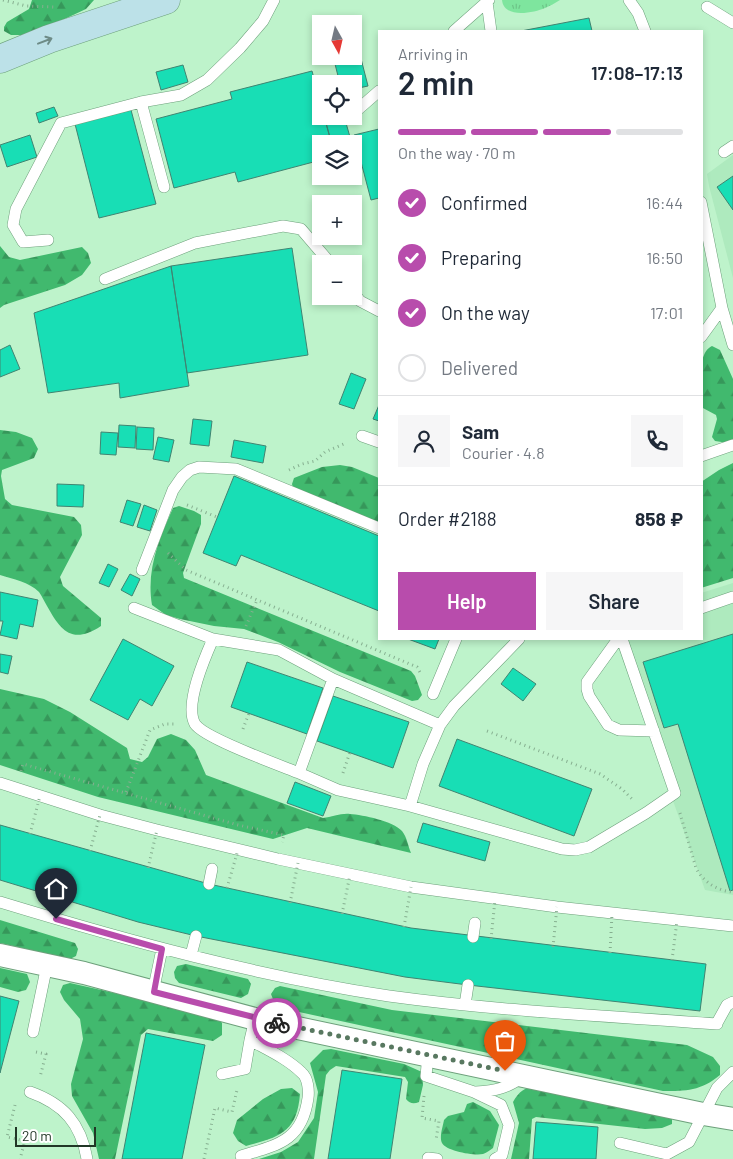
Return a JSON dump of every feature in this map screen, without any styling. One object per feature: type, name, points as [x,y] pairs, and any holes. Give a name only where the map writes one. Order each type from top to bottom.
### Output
[{"type":"main road","points":[[0,59],[49,39],[166,0]]},
{"type":"street","points":[[0,954],[84,973],[154,992],[252,1029],[428,1055],[733,1119]]},
{"type":"lane","points":[[48,240],[23,242],[13,225],[16,209],[61,123],[141,102],[181,94],[207,80],[264,21],[274,0]]},
{"type":"lane","points":[[629,0],[638,12],[645,30]]},
{"type":"lane","points":[[455,30],[488,1]]},
{"type":"lane","points":[[488,1],[491,30]]},
{"type":"lane","points":[[708,7],[733,23]]},
{"type":"lane","points":[[362,106],[378,91]]},
{"type":"lane","points":[[141,102],[164,187]]},
{"type":"lane","points":[[703,211],[722,308],[733,345]]},
{"type":"lane","points":[[105,279],[195,243],[283,226],[301,229],[323,255]]},
{"type":"lane","points":[[362,302],[378,311]]},
{"type":"lane","points":[[703,333],[722,308]]},
{"type":"lane","points":[[362,436],[378,442]]},
{"type":"lane","points":[[703,455],[733,445]]},
{"type":"lane","points":[[142,570],[173,490],[182,477],[190,470],[199,467],[236,469],[378,528]]},
{"type":"lane","points":[[703,607],[733,597]]},
{"type":"lane","points":[[134,608],[213,639],[279,650],[333,679],[440,725]]},
{"type":"lane","points":[[213,639],[195,688],[192,711],[195,724],[213,738],[338,790],[410,806],[562,849],[575,850],[589,847],[646,813],[675,793],[622,640]]},
{"type":"lane","points":[[433,694],[456,640]]},
{"type":"lane","points":[[410,806],[422,764],[440,725],[454,706],[518,640]]},
{"type":"lane","points":[[617,640],[591,674],[587,682],[587,689],[608,725],[619,730],[654,732]]},
{"type":"lane","points":[[298,773],[333,679]]},
{"type":"lane","points":[[0,784],[100,815],[157,830],[411,888],[557,908],[733,927]]},
{"type":"lane","points":[[209,884],[212,869]]},
{"type":"lane","points":[[0,902],[162,949],[264,973],[388,995],[465,1005],[717,1023],[727,1005],[733,1002]]},
{"type":"lane","points":[[473,937],[475,923]]},
{"type":"lane","points":[[191,955],[196,936]]},
{"type":"lane","points":[[154,992],[162,949]]},
{"type":"lane","points":[[33,1032],[47,966]]},
{"type":"lane","points":[[465,1005],[468,985]]},
{"type":"lane","points":[[222,1074],[245,1069],[252,1029]]},
{"type":"lane","points":[[242,1156],[274,1146],[293,1136],[306,1114],[309,1092],[304,1074],[278,1055],[252,1029]]},
{"type":"lane","points":[[428,1055],[426,1076],[474,1092],[501,1104],[508,1125],[502,1155],[495,1159]]},
{"type":"lane","points":[[620,1143],[666,1154],[689,1142],[718,1088],[733,1072]]},
{"type":"lane","points":[[474,1092],[494,1091],[512,1084],[525,1075]]},
{"type":"lane","points":[[30,1092],[42,1096],[71,1117],[78,1129],[87,1159]]},
{"type":"path","points":[[2,1],[26,6],[60,7]]},
{"type":"path","points":[[278,486],[279,480],[288,471],[302,464],[315,461],[326,452],[362,436]]},
{"type":"path","points":[[169,498],[217,517]]},
{"type":"path","points":[[154,538],[186,570],[417,667],[433,694]]},
{"type":"path","points":[[249,618],[256,600]]},
{"type":"path","points":[[126,792],[150,730],[165,724],[195,724]]},
{"type":"path","points":[[487,731],[600,774],[622,789],[646,813]]},
{"type":"path","points":[[23,764],[284,835]]},
{"type":"path","points":[[675,793],[696,868],[700,875],[710,885],[733,892]]},
{"type":"path","points":[[30,834],[40,796]]},
{"type":"path","points":[[90,851],[100,815]]},
{"type":"path","points":[[148,868],[157,830]]},
{"type":"path","points":[[226,888],[238,850]]},
{"type":"path","points":[[290,903],[298,863]]},
{"type":"path","points":[[342,914],[350,875]]},
{"type":"path","points":[[404,927],[411,888]]},
{"type":"path","points":[[491,939],[495,900]]},
{"type":"path","points":[[554,947],[557,908]]},
{"type":"path","points":[[610,953],[612,914]]},
{"type":"path","points":[[672,960],[677,921]]},
{"type":"path","points":[[29,1050],[46,1054],[40,1078],[31,1076]]},
{"type":"path","points":[[204,1159],[215,1108],[232,1112],[237,1088]]},
{"type":"path","points":[[16,1103],[7,1137],[25,1141],[20,1159]]},
{"type":"path","points":[[422,1118],[439,1121],[434,1146]]},
{"type":"shaded area","points":[[733,155],[733,278],[707,174]]},
{"type":"shaded area","points":[[733,583],[733,895],[705,890],[615,640],[703,640],[703,592]]},
{"type":"green space","points":[[32,0],[94,0],[86,9],[24,35],[11,35],[4,31],[7,22],[29,9]]},
{"type":"green space","points":[[502,0],[560,0],[540,10],[520,13],[508,10]]},
{"type":"green space","points":[[0,246],[9,257],[20,260],[82,247],[88,253],[91,263],[82,275],[65,285],[0,308]]},
{"type":"green space","points":[[712,346],[720,350],[733,379],[733,442],[715,441],[712,437],[717,419],[716,415],[703,408],[703,359],[707,350]]},
{"type":"green space","points":[[0,430],[16,432],[32,438],[38,449],[34,458],[2,470],[1,476],[5,499],[12,505],[74,517],[81,525],[82,535],[60,577],[63,586],[101,618],[101,626],[91,632],[75,635],[68,633],[57,622],[35,589],[21,581],[0,575]]},
{"type":"green space","points":[[733,463],[733,578],[703,587],[703,481]]},
{"type":"green space","points":[[340,465],[352,467],[378,478],[378,525],[293,488],[294,478],[322,467]]},
{"type":"green space","points":[[179,506],[201,515],[201,524],[183,573],[184,578],[411,671],[415,676],[422,695],[418,700],[412,701],[340,672],[278,642],[244,629],[214,626],[180,619],[166,615],[152,605],[151,579],[155,555],[173,508]]},
{"type":"green space","points":[[0,689],[44,699],[70,712],[127,748],[130,759],[142,762],[148,757],[157,739],[171,734],[186,740],[195,750],[206,775],[323,818],[350,814],[385,821],[402,831],[411,853],[307,828],[273,839],[98,797],[0,765]]},
{"type":"green space","points":[[0,920],[75,943],[78,949],[76,956],[70,959],[0,943]]},
{"type":"green space","points":[[186,964],[248,979],[251,984],[248,994],[241,998],[179,983],[175,978],[174,972],[177,966]]},
{"type":"green space","points":[[0,968],[27,974],[30,982],[26,990],[18,992],[0,987]]},
{"type":"green space","points":[[70,983],[217,1016],[222,1023],[222,1035],[213,1041],[148,1029],[141,1035],[115,1159],[99,1159],[93,1133],[72,1096],[71,1084],[83,1039],[80,1019],[64,1000],[60,992],[63,985]]},
{"type":"green space","points":[[280,986],[392,1010],[687,1045],[713,1057],[720,1066],[720,1075],[706,1084],[693,1089],[663,1091],[276,1007],[271,994],[275,988]]},
{"type":"green space","points":[[331,1049],[404,1064],[422,1072],[423,1085],[419,1102],[412,1103],[406,1099],[408,1082],[405,1077],[336,1066],[326,1075],[314,1159],[259,1159],[281,1152],[298,1142],[314,1118],[318,1092],[310,1063],[323,1050]]},
{"type":"green space","points":[[536,1085],[672,1116],[672,1124],[662,1128],[645,1129],[536,1117],[532,1119],[529,1159],[511,1159],[519,1123],[513,1102],[523,1090]]},
{"type":"green space","points":[[292,1088],[300,1094],[298,1107],[291,1125],[285,1131],[277,1136],[246,1146],[238,1141],[233,1133],[237,1120],[263,1099],[281,1089]]},
{"type":"green space","points":[[473,1102],[490,1111],[499,1125],[493,1148],[483,1154],[467,1154],[454,1151],[445,1146],[441,1141],[444,1120],[448,1116],[464,1112],[467,1104]]},
{"type":"building","points":[[589,18],[592,30],[526,30]]},
{"type":"building","points":[[362,63],[368,86],[362,87],[362,75],[338,75],[335,65],[362,65]]},
{"type":"building","points":[[183,65],[188,82],[161,90],[156,72]]},
{"type":"building","points":[[312,71],[312,125],[327,125],[329,135],[312,135],[312,162],[238,182],[235,172],[174,188],[156,119],[232,99],[230,92]]},
{"type":"building","points":[[54,107],[58,116],[39,123],[36,113]]},
{"type":"building","points":[[131,110],[156,204],[99,218],[75,124]]},
{"type":"building","points":[[326,125],[347,125],[349,135],[329,135]]},
{"type":"building","points":[[378,129],[378,198],[371,200],[362,166],[362,135],[354,135]]},
{"type":"building","points":[[30,135],[37,157],[7,167],[0,145]]},
{"type":"building","points":[[733,176],[733,210],[717,187]]},
{"type":"building","points":[[292,248],[308,355],[187,373],[171,266]]},
{"type":"building","points":[[171,266],[189,386],[120,398],[119,383],[48,393],[34,313]]},
{"type":"building","points":[[10,345],[20,369],[0,377],[0,350]]},
{"type":"building","points":[[351,373],[366,379],[354,409],[339,404]]},
{"type":"building","points":[[378,407],[378,421],[373,419]]},
{"type":"building","points":[[193,419],[212,421],[209,446],[190,444]]},
{"type":"building","points":[[119,425],[136,426],[135,448],[118,447]]},
{"type":"building","points":[[137,427],[154,428],[153,450],[136,449]]},
{"type":"building","points":[[101,432],[118,433],[116,455],[100,454]]},
{"type":"building","points":[[158,437],[174,440],[169,462],[153,459]]},
{"type":"building","points":[[234,440],[266,446],[263,463],[231,457]]},
{"type":"building","points":[[234,476],[378,536],[378,611],[241,555],[236,566],[203,553]]},
{"type":"building","points":[[57,484],[84,485],[83,507],[57,506]]},
{"type":"building","points":[[127,500],[141,504],[133,526],[120,522]]},
{"type":"building","points":[[144,505],[157,510],[150,531],[137,527]]},
{"type":"building","points":[[108,564],[118,569],[109,587],[99,583]]},
{"type":"building","points":[[130,574],[140,579],[132,596],[121,590]]},
{"type":"building","points":[[0,592],[38,600],[33,627],[20,624],[17,639],[0,635],[3,621],[0,621]]},
{"type":"building","points":[[733,634],[733,890],[730,891],[678,724],[664,728],[643,662]]},
{"type":"building","points":[[123,639],[174,666],[152,706],[140,699],[128,720],[90,700]]},
{"type":"building","points":[[411,640],[439,640],[435,649]]},
{"type":"building","points":[[0,654],[12,656],[8,674],[0,672]]},
{"type":"building","points":[[247,662],[323,688],[307,734],[231,707]]},
{"type":"building","points":[[513,668],[536,684],[523,701],[501,684]]},
{"type":"building","points":[[333,696],[409,722],[393,768],[317,741]]},
{"type":"building","points":[[457,739],[592,789],[574,836],[439,786]]},
{"type":"building","points":[[295,782],[331,796],[323,816],[287,803]]},
{"type":"building","points":[[423,823],[490,842],[485,861],[417,842]]},
{"type":"building","points":[[0,825],[209,884],[411,928],[706,964],[700,1011],[405,977],[196,936],[138,922],[0,880]]},
{"type":"building","points":[[0,996],[19,1001],[0,1073]]},
{"type":"building","points":[[146,1033],[205,1045],[182,1159],[122,1159]]},
{"type":"building","points":[[342,1070],[402,1079],[390,1159],[328,1159]]},
{"type":"building","points":[[536,1122],[598,1127],[596,1159],[533,1159]]},
{"type":"way so far","points":[[277,1023],[505,1071]]},
{"type":"route","points":[[56,919],[162,949],[154,992],[277,1023]]}]
